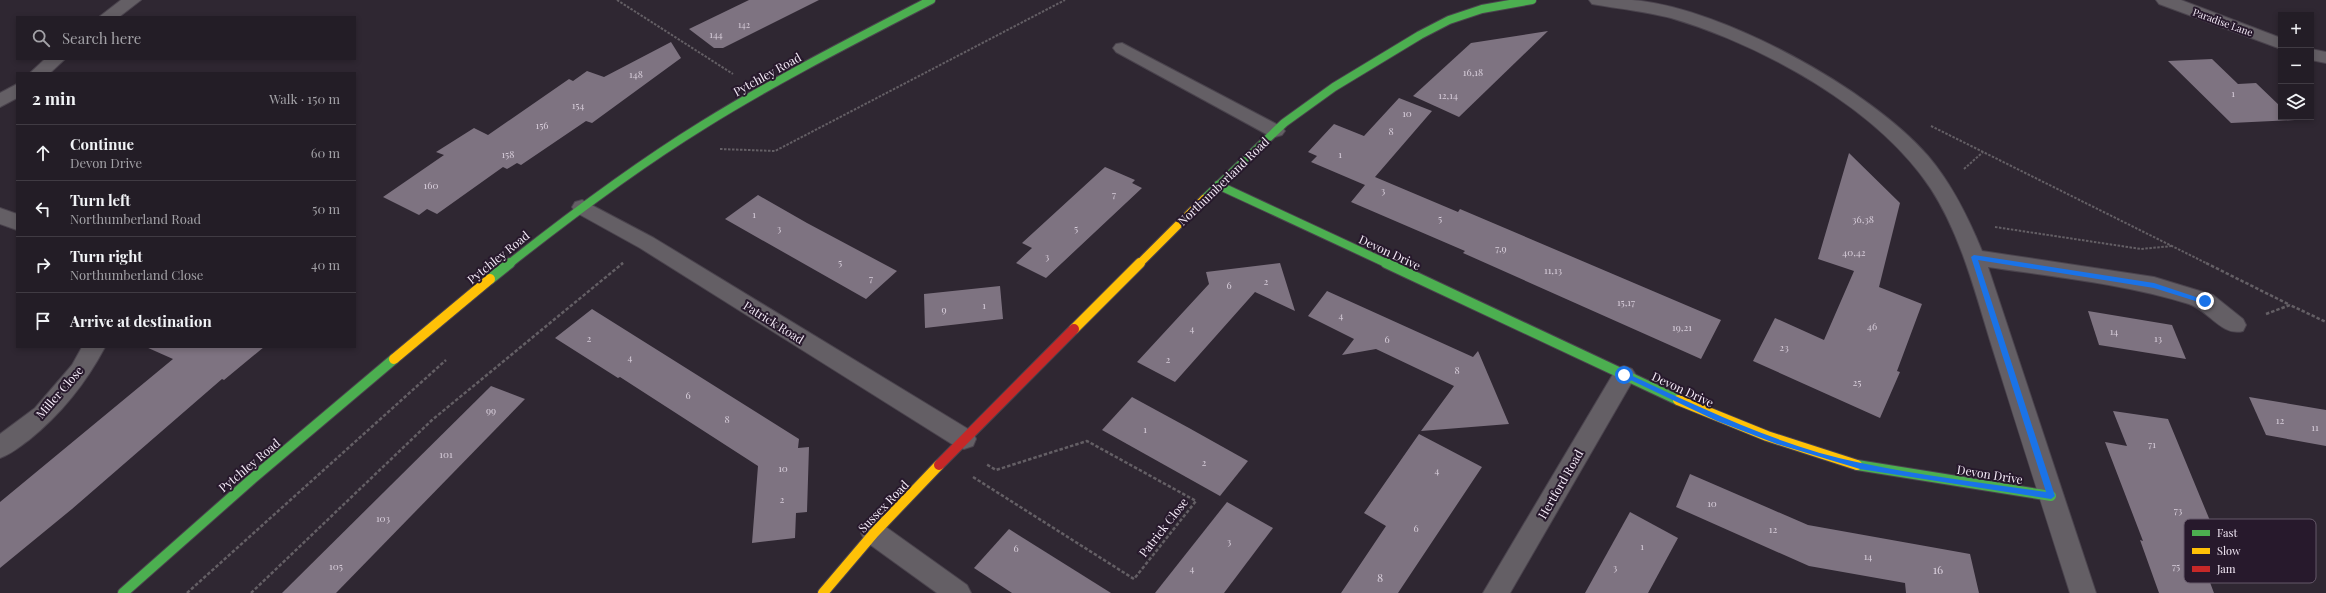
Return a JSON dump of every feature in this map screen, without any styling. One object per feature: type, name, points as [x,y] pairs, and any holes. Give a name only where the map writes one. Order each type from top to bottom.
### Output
[{"type":"street","points":[[109,16],[132,0]]},
{"type":"street","name":"Pytchley Road","points":[[123,593],[223,503],[500,269],[582,207],[670,145],[759,90],[931,0]]},
{"type":"street","name":"Northumberland Road","points":[[964,439],[1218,185],[1275,131],[1334,86],[1420,35],[1449,20],[1482,8],[1532,0]]},
{"type":"street","name":"Paradise Lane","points":[[2165,0],[2278,43]]},
{"type":"street","points":[[1605,1],[1648,4],[1742,39],[1779,57],[1832,87],[1880,122],[1924,164],[1956,211],[1974,257],[2083,593]]},
{"type":"street","points":[[1122,48],[1275,131]]},
{"type":"street","points":[[2314,55],[2326,58]]},
{"type":"street","points":[[40,72],[55,60]]},
{"type":"street","points":[[0,101],[16,91]]},
{"type":"street","name":"Devon Drive","points":[[1218,185],[1720,420],[1777,442],[1860,466],[2051,496]]},
{"type":"street","name":"Patrick Road","points":[[582,207],[647,243],[964,439]]},
{"type":"street","points":[[0,215],[16,223]]},
{"type":"street","points":[[1974,257],[2154,285],[2205,301],[2235,324]]},
{"type":"street","name":"Miller Close","points":[[0,448],[43,415],[80,371],[93,348]]},
{"type":"street","name":"Hertford Road","points":[[1496,593],[1624,375]]},
{"type":"street","name":"Sussex Road","points":[[822,593],[874,533],[964,439]]},
{"type":"street","points":[[874,533],[958,593]]},
{"type":"path","points":[[617,0],[734,75]]},
{"type":"path","points":[[712,149],[776,151],[1065,0]]},
{"type":"path","points":[[1930,125],[2326,322]]},
{"type":"path","points":[[1963,170],[1983,152]]},
{"type":"path","points":[[1991,226],[2140,250],[2172,246]]},
{"type":"path","points":[[251,593],[432,420],[647,243]]},
{"type":"path","points":[[2235,324],[2290,305]]},
{"type":"path","points":[[187,593],[447,359]]},
{"type":"path","name":"Patrick Close","points":[[973,477],[1134,579],[1196,501],[1087,441],[996,470],[985,464]]},
{"type":"building","points":[[749,0],[819,0],[723,48],[714,48],[689,29]]},
{"type":"building","points":[[1548,31],[1459,117],[1413,96],[1471,43]]},
{"type":"building","points":[[671,42],[681,58],[592,123],[586,121],[521,165],[517,163],[507,169],[503,167],[437,214],[427,209],[419,215],[383,197],[444,155],[436,152],[474,128],[488,135],[569,79],[573,81],[587,71],[604,77]]},
{"type":"building","points":[[2212,59],[2238,84],[2256,83],[2278,104],[2278,120],[2295,120],[2231,123],[2168,61]]},
{"type":"building","points":[[1399,98],[1432,111],[1375,177],[1458,212],[1460,209],[1721,320],[1701,359],[1463,253],[1465,251],[1351,202],[1365,185],[1311,162],[1317,156],[1308,152],[1334,124],[1364,136]]},
{"type":"building","points":[[1849,153],[1900,203],[1879,287],[1922,304],[1897,371],[1900,372],[1880,418],[1753,361],[1775,318],[1824,340],[1854,271],[1818,259]]},
{"type":"building","points":[[1105,167],[1135,180],[1132,183],[1142,188],[1046,278],[1016,263],[1032,248],[1022,243]]},
{"type":"building","points":[[758,195],[897,271],[866,299],[725,219]]},
{"type":"building","points":[[1280,263],[1295,311],[1255,292],[1175,382],[1137,362],[1209,284],[1206,272]]},
{"type":"building","points":[[1000,286],[1003,319],[925,328],[924,294]]},
{"type":"building","points":[[1327,291],[1473,357],[1478,351],[1509,424],[1421,431],[1454,386],[1376,349],[1342,355],[1354,339],[1308,316]]},
{"type":"building","points":[[592,309],[799,439],[798,448],[809,447],[807,512],[796,513],[795,538],[752,543],[758,466],[620,377],[618,378],[555,338]]},
{"type":"building","points":[[2088,311],[2172,325],[2186,359],[2099,345]]},
{"type":"building","points":[[148,348],[263,348],[224,380],[222,379],[72,509],[0,568],[0,502],[173,359]]},
{"type":"building","points":[[491,386],[525,399],[336,593],[282,593]]},
{"type":"building","points":[[1132,397],[1248,461],[1220,496],[1102,430]]},
{"type":"building","points":[[2249,397],[2326,410],[2326,446],[2266,435]]},
{"type":"building","points":[[2113,411],[2168,419],[2209,519],[2184,519],[2184,583],[2210,583],[2214,593],[2159,593],[2140,540],[2143,541],[2105,442],[2127,446]]},
{"type":"building","points":[[1419,434],[1482,467],[1398,593],[1341,593],[1386,526],[1364,513]]},
{"type":"building","points":[[1690,474],[1808,525],[1970,554],[1979,593],[1906,593],[1905,583],[1809,566],[1676,507]]},
{"type":"building","points":[[1227,502],[1273,528],[1224,593],[1155,593]]},
{"type":"building","points":[[1630,512],[1678,538],[1648,593],[1585,593]]},
{"type":"building","points":[[1009,529],[1111,593],[1012,593],[974,568]]},
{"type":"traffic: fast","points":[[490,279],[594,199],[675,143],[731,108],[787,76],[931,0]]},
{"type":"traffic: fast","points":[[1204,199],[1284,123],[1334,87],[1420,35],[1449,20],[1482,9],[1532,0]]},
{"type":"traffic: fast","points":[[1218,185],[1678,400]]},
{"type":"traffic: fast","points":[[123,593],[252,479],[394,359]]},
{"type":"traffic: fast","points":[[1857,465],[2051,496]]},
{"type":"traffic: slow","points":[[1074,329],[1204,199]]},
{"type":"traffic: slow","points":[[394,359],[490,279]]},
{"type":"traffic: slow","points":[[1678,400],[1767,436],[1857,465]]},
{"type":"traffic: slow","points":[[823,593],[874,533],[939,465]]},
{"type":"traffic: jam","points":[[939,465],[1074,329]]},
{"type":"route","points":[[1624,375],[1720,420],[1777,442],[1860,466],[2051,496],[1974,257],[2154,285],[2205,301]]}]
